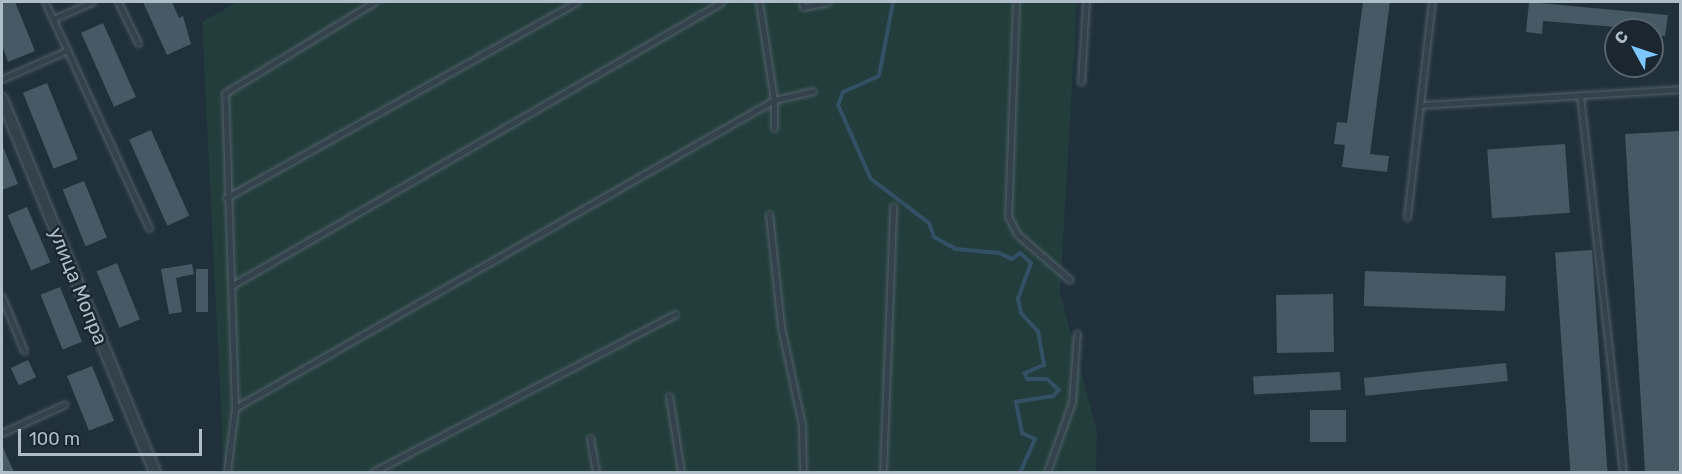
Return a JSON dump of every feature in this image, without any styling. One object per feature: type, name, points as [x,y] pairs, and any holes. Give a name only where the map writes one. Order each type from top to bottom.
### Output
[{"type":"street","name":"улица Мопра","points":[[2,99],[155,472]]},
{"type":"lane","points":[[45,2],[149,228]]},
{"type":"lane","points":[[53,19],[92,2]]},
{"type":"lane","points":[[117,2],[138,43]]},
{"type":"lane","points":[[227,472],[235,408],[226,198],[225,93],[374,2]]},
{"type":"lane","points":[[226,198],[577,2]]},
{"type":"lane","points":[[231,286],[722,2]]},
{"type":"lane","points":[[759,2],[774,100],[774,128]]},
{"type":"lane","points":[[802,2],[803,7],[828,2]]},
{"type":"lane","points":[[1016,2],[1008,216],[1017,234],[1070,280]]},
{"type":"lane","points":[[1081,82],[1086,2]]},
{"type":"lane","points":[[1407,217],[1432,2]]},
{"type":"lane","points":[[2,79],[68,50]]},
{"type":"lane","points":[[1420,105],[1680,89]]},
{"type":"lane","points":[[235,408],[774,100],[813,91]]},
{"type":"lane","points":[[1580,95],[1623,472]]},
{"type":"lane","points":[[883,472],[893,206]]},
{"type":"lane","points":[[769,214],[781,327],[802,425],[803,472]]},
{"type":"lane","points":[[2,297],[24,351]]},
{"type":"lane","points":[[373,472],[675,314]]},
{"type":"lane","points":[[1047,472],[1072,402],[1077,333]]},
{"type":"lane","points":[[669,396],[681,472]]},
{"type":"lane","points":[[2,433],[64,404]]},
{"type":"lane","points":[[590,438],[596,472]]},
{"type":"green space","points":[[237,2],[1077,2],[1060,292],[1097,432],[1096,472],[224,472],[202,22]]},
{"type":"building","points":[[2,2],[15,2],[35,51],[8,62],[2,45]]},
{"type":"building","points":[[143,2],[172,2],[179,18],[183,16],[191,44],[167,55]]},
{"type":"building","points":[[1363,2],[1390,2],[1370,154],[1389,156],[1387,172],[1342,167],[1345,145],[1334,144],[1337,122],[1347,123]]},
{"type":"building","points":[[1529,2],[1668,15],[1665,36],[1664,18],[1604,18],[1604,26],[1543,21],[1542,34],[1526,32]]},
{"type":"building","points":[[103,23],[136,97],[114,107],[81,33]]},
{"type":"building","points":[[47,83],[78,159],[54,169],[23,93]]},
{"type":"building","points":[[151,130],[189,216],[167,226],[129,140]]},
{"type":"building","points":[[1680,131],[1680,472],[1645,472],[1625,134]]},
{"type":"building","points":[[2,144],[18,184],[2,190]]},
{"type":"building","points":[[1565,144],[1570,213],[1492,218],[1487,149]]},
{"type":"building","points":[[84,181],[107,238],[86,246],[63,190]]},
{"type":"building","points":[[27,207],[50,262],[31,270],[8,215]]},
{"type":"building","points":[[1592,250],[1608,472],[1570,472],[1555,253]]},
{"type":"building","points":[[117,263],[140,320],[119,328],[97,271]]},
{"type":"building","points":[[192,264],[194,274],[176,278],[182,312],[169,314],[161,269]]},
{"type":"building","points":[[196,269],[208,269],[208,312],[196,312]]},
{"type":"building","points":[[1365,271],[1506,276],[1505,311],[1364,306]]},
{"type":"building","points":[[60,287],[82,342],[63,350],[41,295]]},
{"type":"building","points":[[1333,294],[1334,352],[1277,353],[1276,295]]},
{"type":"building","points":[[28,360],[36,377],[19,385],[11,368]]},
{"type":"building","points":[[1506,363],[1508,381],[1366,396],[1364,378]]},
{"type":"building","points":[[92,366],[114,421],[89,431],[67,376]]},
{"type":"building","points":[[1340,372],[1341,390],[1254,395],[1253,377]]},
{"type":"building","points":[[1310,410],[1346,410],[1346,442],[1310,442]]},
{"type":"building","points":[[2,445],[14,472],[2,472]]},
{"type":"waterway","points":[[893,2],[879,76],[843,92],[838,105],[871,179],[929,223],[934,237],[956,249],[999,253],[1012,259],[1020,253],[1031,263],[1018,299],[1021,313],[1038,331],[1044,365],[1025,373],[1027,379],[1047,379],[1059,390],[1053,396],[1016,402],[1022,433],[1035,439],[1020,472]]}]
